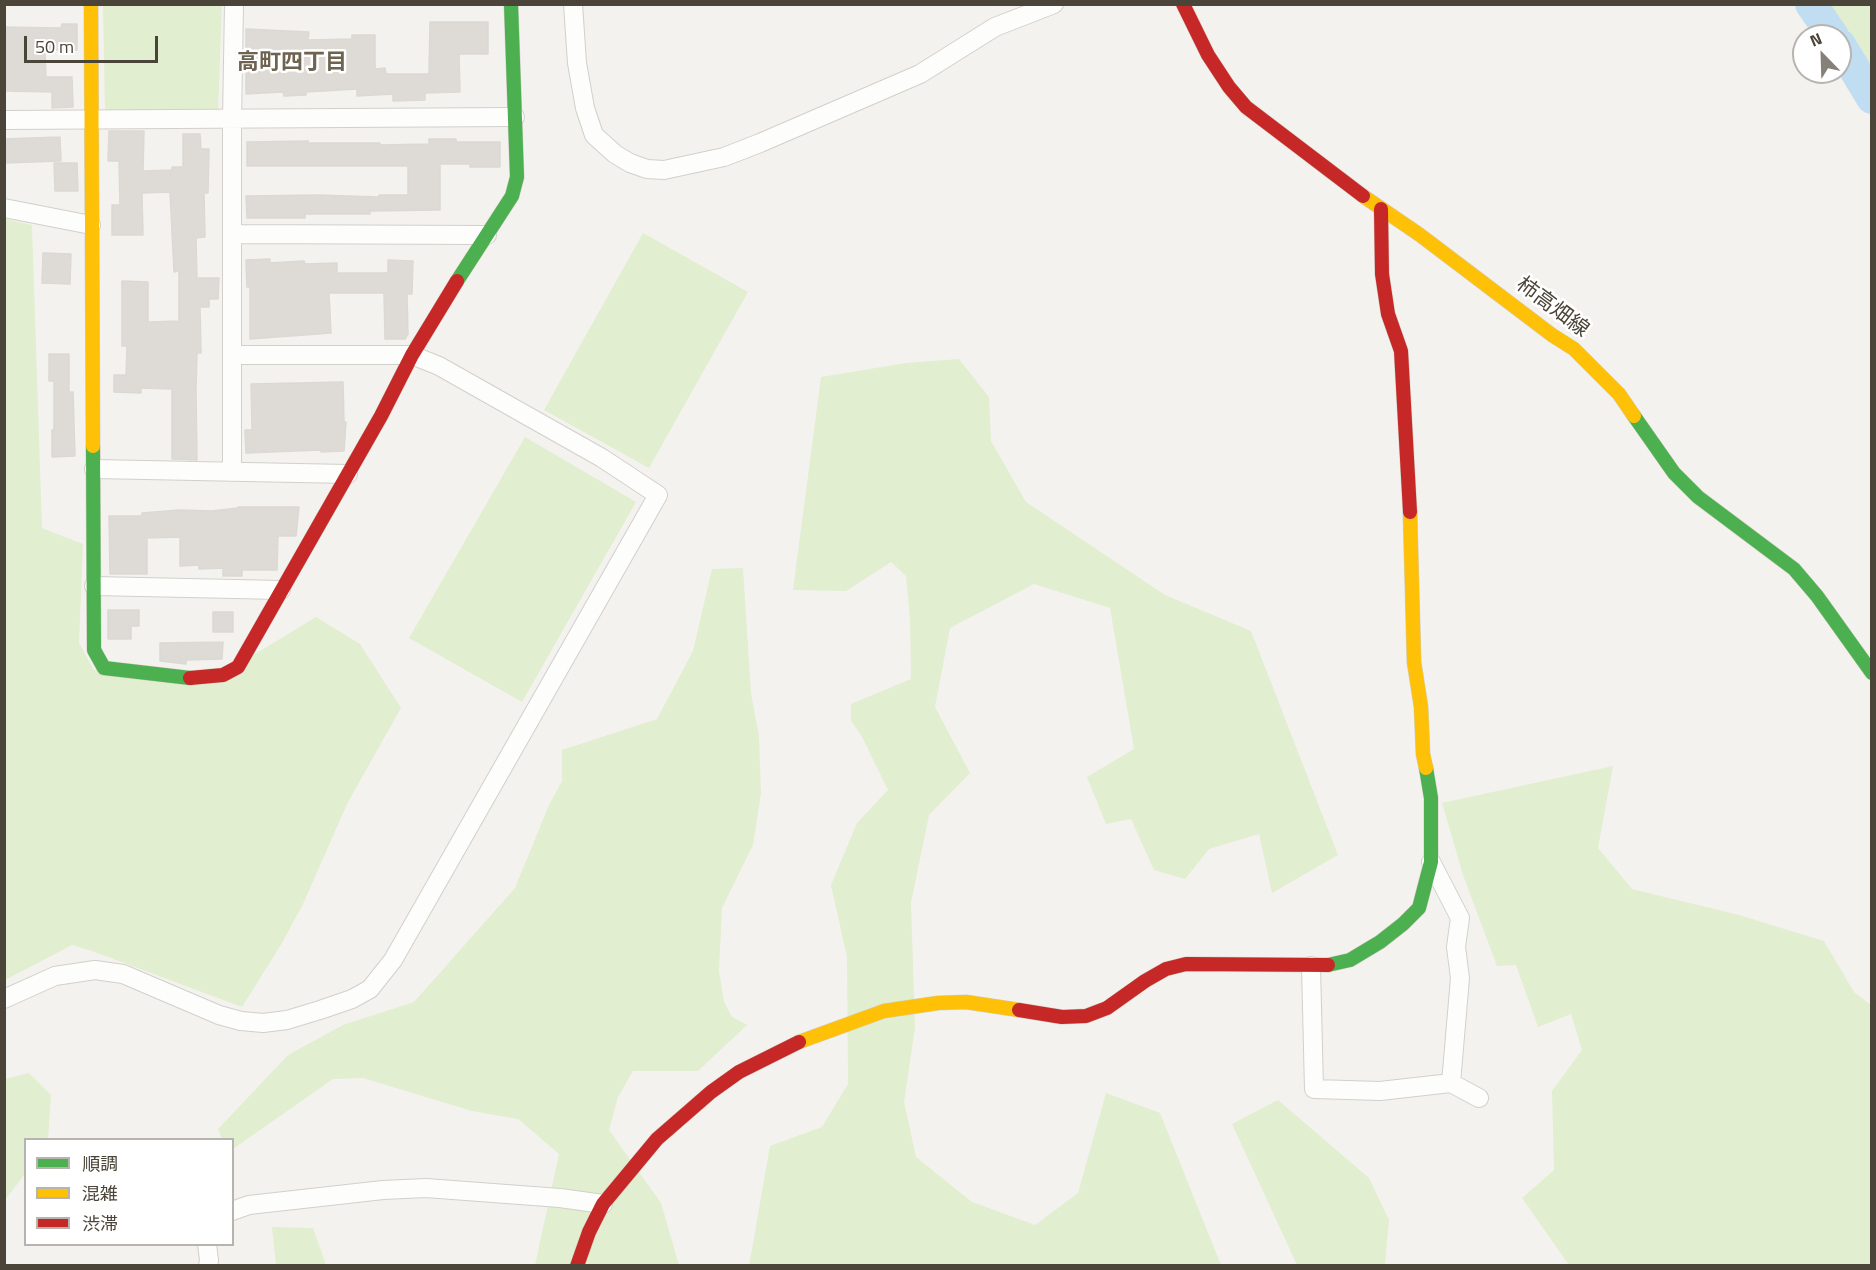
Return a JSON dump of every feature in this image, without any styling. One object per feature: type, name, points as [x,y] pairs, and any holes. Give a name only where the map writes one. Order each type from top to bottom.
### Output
[{"type":"street","points":[[91,4],[94,650],[104,668],[183,678],[223,675],[238,667],[348,474],[412,355],[512,196],[517,177],[511,4]]},
{"type":"street","points":[[232,472],[231,120],[234,4]]},
{"type":"street","points":[[573,4],[577,63],[585,108],[594,135],[615,154],[647,170],[664,170],[724,157],[760,143],[920,74],[995,27],[1054,4]]},
{"type":"street","name":"柿高畑線","points":[[1183,4],[1208,55],[1229,87],[1246,107],[1347,185],[1420,235],[1552,335],[1574,349],[1619,394],[1674,473],[1698,497],[1794,569],[1817,596],[1872,673]]},
{"type":"street","points":[[4,120],[516,117]]},
{"type":"street","points":[[4,208],[91,225]]},
{"type":"street","points":[[578,1266],[589,1232],[603,1204],[657,1139],[676,1120],[739,1072],[803,1040],[884,1011],[938,1003],[966,1002],[1062,1017],[1086,1016],[1107,1008],[1166,969],[1186,964],[1330,965],[1350,960],[1380,942],[1419,908],[1431,862],[1431,798],[1423,754],[1414,662],[1412,544],[1402,362],[1401,351],[1388,314],[1382,274],[1381,209]]},
{"type":"street","points":[[232,234],[487,235]]},
{"type":"street","points":[[4,999],[55,976],[94,970],[123,974],[219,1015],[241,1021],[263,1023],[287,1020],[352,999],[370,989],[393,960],[658,495],[602,458],[440,366],[412,355],[232,355]]},
{"type":"street","points":[[94,470],[348,474]]},
{"type":"street","points":[[94,586],[281,590]]},
{"type":"street","points":[[1431,862],[1460,918],[1456,947],[1460,978],[1451,1083]]},
{"type":"street","points":[[1311,966],[1314,1089],[1380,1090],[1451,1083],[1479,1098]]},
{"type":"street","points":[[234,1210],[249,1205],[383,1190],[426,1188],[560,1198],[603,1204]]},
{"type":"street","points":[[207,1246],[210,1260],[208,1266]]},
{"type":"green space","points":[[103,5],[222,5],[218,111],[105,110]]},
{"type":"green space","points":[[1828,5],[1871,5],[1871,72],[1852,42],[1852,24],[1840,24]]},
{"type":"green space","points":[[5,219],[32,225],[42,528],[83,544],[79,643],[94,670],[192,684],[260,651],[316,617],[360,644],[401,708],[348,802],[303,904],[282,943],[242,1007],[72,945],[5,980]]},
{"type":"green space","points":[[643,233],[748,292],[649,468],[544,410]]},
{"type":"green space","points":[[959,359],[989,397],[991,441],[1026,502],[1165,595],[1251,631],[1338,855],[1272,893],[1259,834],[1209,849],[1185,879],[1154,870],[1131,819],[1106,824],[1087,777],[1134,749],[1110,608],[1034,584],[950,628],[935,707],[970,773],[929,815],[911,903],[915,1028],[904,1102],[916,1157],[972,1202],[1035,1225],[1078,1193],[1106,1093],[1160,1113],[1221,1265],[749,1266],[770,1146],[822,1127],[848,1084],[847,957],[831,885],[857,823],[888,790],[861,735],[851,721],[851,704],[911,679],[910,619],[906,576],[891,562],[846,591],[793,590],[821,377],[906,363]]},
{"type":"green space","points":[[525,437],[636,502],[522,702],[409,638]]},
{"type":"green space","points":[[743,568],[751,693],[759,736],[761,793],[753,845],[722,908],[719,971],[724,1002],[732,1017],[747,1025],[698,1071],[633,1071],[618,1097],[609,1130],[661,1203],[679,1265],[535,1265],[559,1154],[518,1119],[472,1111],[363,1078],[333,1079],[234,1148],[234,1138],[222,1138],[218,1129],[288,1055],[343,1025],[414,1002],[515,888],[549,805],[562,781],[562,750],[657,719],[693,651],[712,569]]},
{"type":"green space","points":[[1613,766],[1598,848],[1632,889],[1739,915],[1824,941],[1854,992],[1871,1005],[1871,1265],[1569,1265],[1522,1198],[1554,1170],[1552,1091],[1582,1050],[1571,1014],[1538,1027],[1516,965],[1497,966],[1463,875],[1442,803]]},
{"type":"green space","points":[[29,1073],[51,1095],[48,1138],[24,1138],[24,1175],[5,1200],[5,1079]]},
{"type":"green space","points":[[1278,1100],[1369,1178],[1389,1220],[1385,1265],[1297,1265],[1232,1124]]},
{"type":"green space","points":[[272,1227],[313,1228],[326,1265],[276,1265]]},
{"type":"building","points":[[430,22],[488,22],[488,54],[459,54],[460,92],[425,93],[425,100],[393,101],[393,94],[357,96],[357,89],[306,92],[306,95],[284,96],[283,92],[246,94],[246,29],[309,32],[308,40],[352,39],[352,35],[375,35],[375,69],[385,68],[386,74],[429,74]]},
{"type":"building","points":[[62,24],[77,24],[77,50],[45,50],[46,77],[72,77],[73,107],[52,108],[52,92],[4,91],[4,27],[61,28]]},
{"type":"building","points":[[109,131],[144,131],[143,171],[172,170],[172,167],[183,167],[183,134],[200,134],[201,149],[209,149],[208,193],[204,193],[205,237],[196,238],[197,278],[219,278],[218,299],[209,299],[209,307],[200,307],[201,353],[197,353],[196,389],[197,460],[172,459],[172,389],[141,388],[141,393],[114,392],[114,375],[126,375],[127,346],[122,346],[122,281],[148,282],[148,322],[179,321],[179,271],[174,272],[170,192],[142,193],[143,235],[112,235],[112,205],[120,205],[119,161],[108,161]]},
{"type":"building","points":[[60,137],[61,161],[4,163],[4,139]]},
{"type":"building","points":[[429,139],[456,139],[456,142],[500,142],[500,167],[440,164],[440,210],[370,211],[370,214],[305,214],[305,218],[247,218],[246,196],[379,197],[379,195],[408,195],[408,166],[247,166],[247,142],[308,141],[308,143],[380,143],[380,145],[429,144]]},
{"type":"building","points":[[54,163],[77,163],[78,191],[55,191]]},
{"type":"building","points":[[43,253],[71,254],[70,284],[42,283]]},
{"type":"building","points":[[270,259],[270,263],[304,261],[305,264],[337,263],[337,273],[388,273],[388,260],[413,261],[412,294],[407,294],[408,334],[405,339],[385,339],[384,293],[329,293],[331,333],[250,339],[250,287],[247,287],[246,260]]},
{"type":"building","points":[[49,354],[69,354],[69,392],[73,392],[75,456],[52,457],[54,381],[49,381]]},
{"type":"building","points":[[343,382],[344,422],[346,422],[344,451],[246,453],[245,430],[252,430],[251,384]]},
{"type":"building","points":[[238,507],[299,507],[296,536],[278,536],[277,570],[242,570],[242,576],[223,576],[223,568],[199,569],[199,565],[180,566],[180,537],[147,538],[147,574],[110,574],[109,516],[142,516],[142,513],[180,510],[211,511]]},
{"type":"building","points":[[108,610],[139,610],[139,626],[131,626],[131,639],[108,639]]},
{"type":"building","points":[[213,612],[233,612],[233,632],[213,632]]},
{"type":"building","points":[[223,642],[222,659],[186,660],[186,664],[160,661],[160,643]]},
{"type":"waterway","points":[[1811,4],[1825,24]]},
{"type":"waterway","points":[[1852,65],[1872,98]]},
{"type":"traffic: fast","points":[[457,281],[512,196],[517,177],[511,4]]},
{"type":"traffic: fast","points":[[1634,416],[1674,473],[1698,497],[1794,569],[1817,596],[1872,673]]},
{"type":"traffic: fast","points":[[93,446],[94,650],[104,668],[190,678]]},
{"type":"traffic: fast","points":[[1328,965],[1350,960],[1380,942],[1419,908],[1431,862],[1431,798],[1426,768]]},
{"type":"traffic: slow","points":[[91,4],[93,446]]},
{"type":"traffic: slow","points":[[1363,196],[1420,235],[1552,335],[1574,349],[1619,394],[1634,416]]},
{"type":"traffic: slow","points":[[1410,512],[1414,662],[1421,707],[1423,754],[1426,768]]},
{"type":"traffic: slow","points":[[799,1042],[884,1011],[938,1003],[966,1002],[1019,1010]]},
{"type":"traffic: jam","points":[[1183,4],[1208,55],[1229,87],[1246,107],[1363,196]]},
{"type":"traffic: jam","points":[[1381,209],[1382,274],[1388,314],[1401,351],[1410,512]]},
{"type":"traffic: jam","points":[[190,678],[223,675],[238,667],[381,416],[412,355],[457,281]]},
{"type":"traffic: jam","points":[[1019,1010],[1062,1017],[1086,1016],[1107,1008],[1166,969],[1186,964],[1328,965]]},
{"type":"traffic: jam","points":[[577,1266],[589,1232],[603,1204],[657,1139],[711,1092],[739,1072],[799,1042]]},
{"type":"district","name":"高町四丁目","points":[[292,64]]}]
